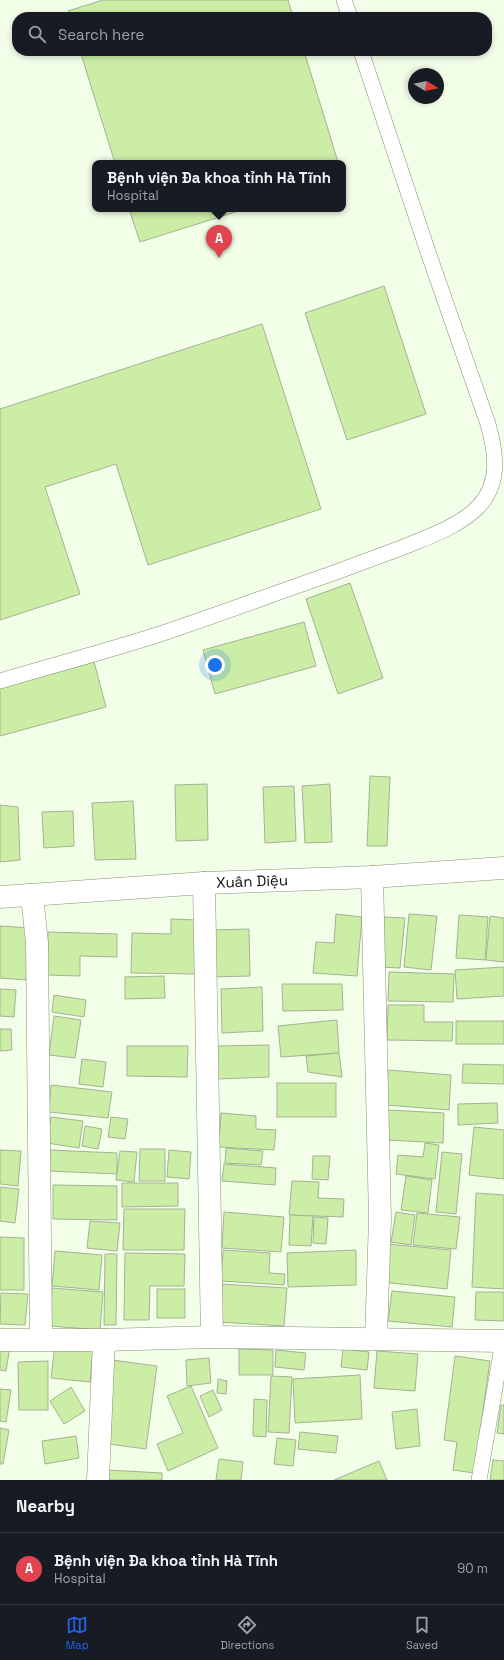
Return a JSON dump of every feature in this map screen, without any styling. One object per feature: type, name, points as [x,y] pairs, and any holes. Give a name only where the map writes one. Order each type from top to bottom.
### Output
[{"type":"street","name":"Xuân Diệu","points":[[0,897],[204,883],[372,877],[504,868]]},
{"type":"street","points":[[372,877],[380,1219],[376,1339]]},
{"type":"street","points":[[204,883],[212,1337]]},
{"type":"street","points":[[32,895],[37,943],[41,1339]]},
{"type":"street","points":[[0,1340],[104,1340],[212,1337],[503,1341]]},
{"type":"street","points":[[98,1480],[104,1340]]},
{"type":"lane","points":[[344,0],[348,12]]},
{"type":"lane","points":[[0,681],[154,636],[424,539],[464,519],[486,496],[491,487],[496,468],[494,449],[488,424],[428,252],[363,56]]},
{"type":"lane","points":[[479,1480],[503,1341]]},
{"type":"building","points":[[103,0],[288,0],[292,12],[68,12]]},
{"type":"building","points":[[82,56],[306,56],[337,160],[114,160]]},
{"type":"building","points":[[130,212],[235,212],[140,242]]},
{"type":"building","points":[[384,286],[426,414],[347,440],[305,313]]},
{"type":"building","points":[[262,324],[321,509],[148,565],[116,464],[45,487],[80,594],[0,620],[0,409]]},
{"type":"building","points":[[350,583],[383,678],[338,694],[306,599]]},
{"type":"building","points":[[304,622],[316,666],[215,694],[203,650]]},
{"type":"building","points":[[94,662],[106,707],[0,736],[0,688]]},
{"type":"building","points":[[370,776],[390,777],[387,846],[367,846]]},
{"type":"building","points":[[207,784],[208,840],[176,841],[175,785]]},
{"type":"building","points":[[330,784],[332,842],[305,843],[302,786]]},
{"type":"building","points":[[294,786],[296,841],[265,843],[263,787]]},
{"type":"building","points":[[133,801],[136,859],[95,860],[92,803]]},
{"type":"building","points":[[0,805],[18,807],[20,860],[0,862]]},
{"type":"building","points":[[73,811],[74,846],[44,848],[42,812]]},
{"type":"building","points":[[336,914],[362,917],[357,976],[313,973],[316,942],[334,943]]},
{"type":"building","points":[[409,914],[437,916],[431,970],[404,967]]},
{"type":"building","points":[[459,915],[488,917],[485,960],[456,958]]},
{"type":"building","points":[[490,916],[504,918],[504,962],[486,960]]},
{"type":"building","points":[[384,917],[405,918],[400,968],[380,967]]},
{"type":"building","points":[[171,919],[197,920],[196,974],[131,973],[132,933],[171,934]]},
{"type":"building","points":[[0,926],[31,928],[26,980],[0,978]]},
{"type":"building","points":[[249,929],[250,976],[213,977],[212,930]]},
{"type":"building","points":[[48,932],[117,934],[117,957],[80,956],[80,976],[47,975]]},
{"type":"building","points":[[504,967],[504,996],[457,999],[455,970]]},
{"type":"building","points":[[389,972],[454,974],[453,1002],[388,1001]]},
{"type":"building","points":[[164,976],[165,998],[125,999],[125,977]]},
{"type":"building","points":[[282,984],[342,984],[343,1010],[283,1011]]},
{"type":"building","points":[[262,987],[263,1031],[222,1033],[221,989]]},
{"type":"building","points":[[0,989],[16,990],[14,1017],[0,1016]]},
{"type":"building","points":[[54,995],[86,1000],[84,1017],[52,1012]]},
{"type":"building","points":[[388,1005],[424,1005],[424,1022],[453,1022],[452,1041],[387,1040]]},
{"type":"building","points":[[54,1016],[81,1020],[75,1058],[49,1055]]},
{"type":"building","points":[[337,1020],[339,1053],[281,1057],[278,1026]]},
{"type":"building","points":[[456,1021],[504,1021],[504,1044],[456,1044]]},
{"type":"building","points":[[0,1029],[11,1029],[12,1050],[0,1051]]},
{"type":"building","points":[[269,1045],[269,1077],[218,1079],[217,1046]]},
{"type":"building","points":[[127,1046],[188,1046],[187,1077],[127,1076]]},
{"type":"building","points":[[339,1053],[342,1077],[308,1072],[306,1056]]},
{"type":"building","points":[[82,1059],[106,1062],[103,1087],[79,1084]]},
{"type":"building","points":[[463,1064],[504,1065],[504,1084],[462,1083]]},
{"type":"building","points":[[388,1070],[451,1075],[449,1110],[386,1105]]},
{"type":"building","points":[[277,1083],[336,1083],[336,1117],[277,1117]]},
{"type":"building","points":[[51,1085],[112,1092],[108,1118],[49,1112]]},
{"type":"building","points":[[497,1103],[498,1123],[458,1125],[458,1104]]},
{"type":"building","points":[[388,1110],[444,1113],[443,1143],[387,1140]]},
{"type":"building","points":[[221,1113],[256,1116],[256,1129],[276,1130],[274,1150],[219,1147]]},
{"type":"building","points":[[51,1117],[83,1121],[79,1148],[47,1143]]},
{"type":"building","points":[[111,1117],[128,1119],[125,1139],[108,1137]]},
{"type":"building","points":[[85,1126],[102,1129],[98,1149],[82,1146]]},
{"type":"building","points":[[474,1127],[504,1130],[504,1179],[469,1175]]},
{"type":"building","points":[[425,1143],[439,1145],[435,1179],[396,1174],[398,1155],[423,1157]]},
{"type":"building","points":[[226,1148],[263,1151],[261,1165],[225,1163]]},
{"type":"building","points":[[140,1149],[165,1149],[165,1181],[139,1181]]},
{"type":"building","points":[[0,1150],[21,1151],[18,1186],[0,1184]]},
{"type":"building","points":[[50,1150],[117,1153],[117,1174],[49,1171]]},
{"type":"building","points":[[169,1150],[191,1152],[189,1179],[167,1177]]},
{"type":"building","points":[[120,1151],[137,1152],[134,1182],[116,1180]]},
{"type":"building","points":[[442,1152],[462,1154],[456,1214],[436,1212]]},
{"type":"building","points":[[313,1156],[330,1156],[328,1180],[312,1179]]},
{"type":"building","points":[[224,1164],[276,1168],[275,1185],[222,1181]]},
{"type":"building","points":[[406,1176],[432,1180],[428,1213],[401,1210]]},
{"type":"building","points":[[292,1181],[319,1182],[318,1198],[344,1199],[343,1217],[289,1215]]},
{"type":"building","points":[[122,1183],[178,1183],[178,1206],[122,1207]]},
{"type":"building","points":[[53,1185],[117,1186],[117,1220],[53,1219]]},
{"type":"building","points":[[0,1187],[19,1189],[15,1223],[0,1221]]},
{"type":"building","points":[[476,1193],[504,1195],[504,1289],[472,1287]]},
{"type":"building","points":[[124,1209],[185,1209],[184,1250],[123,1250]]},
{"type":"building","points":[[224,1212],[284,1217],[281,1252],[222,1248]]},
{"type":"building","points":[[396,1212],[415,1215],[411,1245],[391,1242]]},
{"type":"building","points":[[417,1213],[460,1217],[456,1249],[413,1245]]},
{"type":"building","points":[[290,1215],[313,1216],[311,1246],[289,1245]]},
{"type":"building","points":[[314,1217],[328,1218],[326,1244],[313,1243]]},
{"type":"building","points":[[90,1221],[120,1223],[117,1251],[87,1248]]},
{"type":"building","points":[[0,1237],[24,1238],[24,1290],[0,1290]]},
{"type":"building","points":[[387,1244],[451,1250],[447,1289],[382,1282]]},
{"type":"building","points":[[223,1250],[270,1253],[269,1273],[285,1274],[284,1285],[221,1281]]},
{"type":"building","points":[[356,1250],[356,1285],[288,1287],[287,1253]]},
{"type":"building","points":[[55,1251],[102,1255],[99,1290],[52,1286]]},
{"type":"building","points":[[125,1253],[185,1254],[184,1286],[150,1286],[149,1320],[124,1320]]},
{"type":"building","points":[[105,1254],[117,1254],[116,1325],[104,1325]]},
{"type":"building","points":[[221,1284],[287,1288],[284,1326],[218,1322]]},
{"type":"building","points":[[52,1288],[103,1292],[100,1330],[50,1326]]},
{"type":"building","points":[[157,1289],[185,1289],[185,1318],[157,1318]]},
{"type":"building","points":[[392,1291],[455,1297],[452,1327],[388,1321]]},
{"type":"building","points":[[476,1292],[504,1292],[504,1321],[475,1320]]},
{"type":"building","points":[[1,1293],[28,1294],[25,1325],[0,1324]]},
{"type":"building","points":[[0,1345],[10,1347],[6,1371],[0,1370]]},
{"type":"building","points":[[55,1345],[93,1349],[90,1382],[51,1378]]},
{"type":"building","points":[[239,1349],[273,1350],[273,1375],[239,1375]]},
{"type":"building","points":[[343,1349],[369,1352],[367,1370],[341,1367]]},
{"type":"building","points":[[276,1350],[306,1353],[304,1370],[275,1367]]},
{"type":"building","points":[[377,1351],[418,1354],[415,1391],[374,1388]]},
{"type":"building","points":[[455,1356],[490,1361],[474,1473],[453,1470],[457,1442],[444,1440]]},
{"type":"building","points":[[209,1358],[211,1383],[187,1386],[186,1360]]},
{"type":"building","points":[[112,1360],[157,1366],[146,1449],[101,1443]]},
{"type":"building","points":[[48,1361],[48,1410],[19,1410],[18,1362]]},
{"type":"building","points":[[360,1375],[362,1419],[295,1423],[293,1379]]},
{"type":"building","points":[[271,1376],[292,1377],[289,1433],[268,1432]]},
{"type":"building","points":[[218,1379],[227,1381],[226,1394],[217,1393]]},
{"type":"building","points":[[191,1386],[218,1448],[168,1471],[157,1444],[183,1433],[167,1396]]},
{"type":"building","points":[[71,1387],[85,1411],[64,1424],[50,1401]]},
{"type":"building","points":[[0,1389],[11,1390],[6,1422],[0,1421]]},
{"type":"building","points":[[213,1390],[222,1410],[209,1417],[200,1396]]},
{"type":"building","points":[[254,1399],[267,1400],[266,1437],[253,1436]]},
{"type":"building","points":[[501,1405],[504,1405],[504,1434],[497,1433]]},
{"type":"building","points":[[417,1409],[420,1446],[396,1449],[392,1412]]},
{"type":"building","points":[[0,1428],[9,1430],[3,1464],[0,1464]]},
{"type":"building","points":[[300,1432],[338,1436],[336,1453],[298,1449]]},
{"type":"building","points":[[76,1436],[79,1458],[45,1464],[42,1441]]},
{"type":"building","points":[[277,1438],[296,1440],[293,1466],[274,1464]]},
{"type":"building","points":[[219,1459],[243,1462],[241,1480],[216,1480]]},
{"type":"building","points":[[493,1460],[504,1461],[504,1480],[490,1480]]},
{"type":"building","points":[[379,1461],[387,1480],[334,1480]]},
{"type":"building","points":[[107,1470],[162,1473],[162,1480],[107,1480]]},
{"type":"place","name":"Bệnh viện Đa khoa tỉnh Hà Tĩnh","points":[[219,258]]}]
